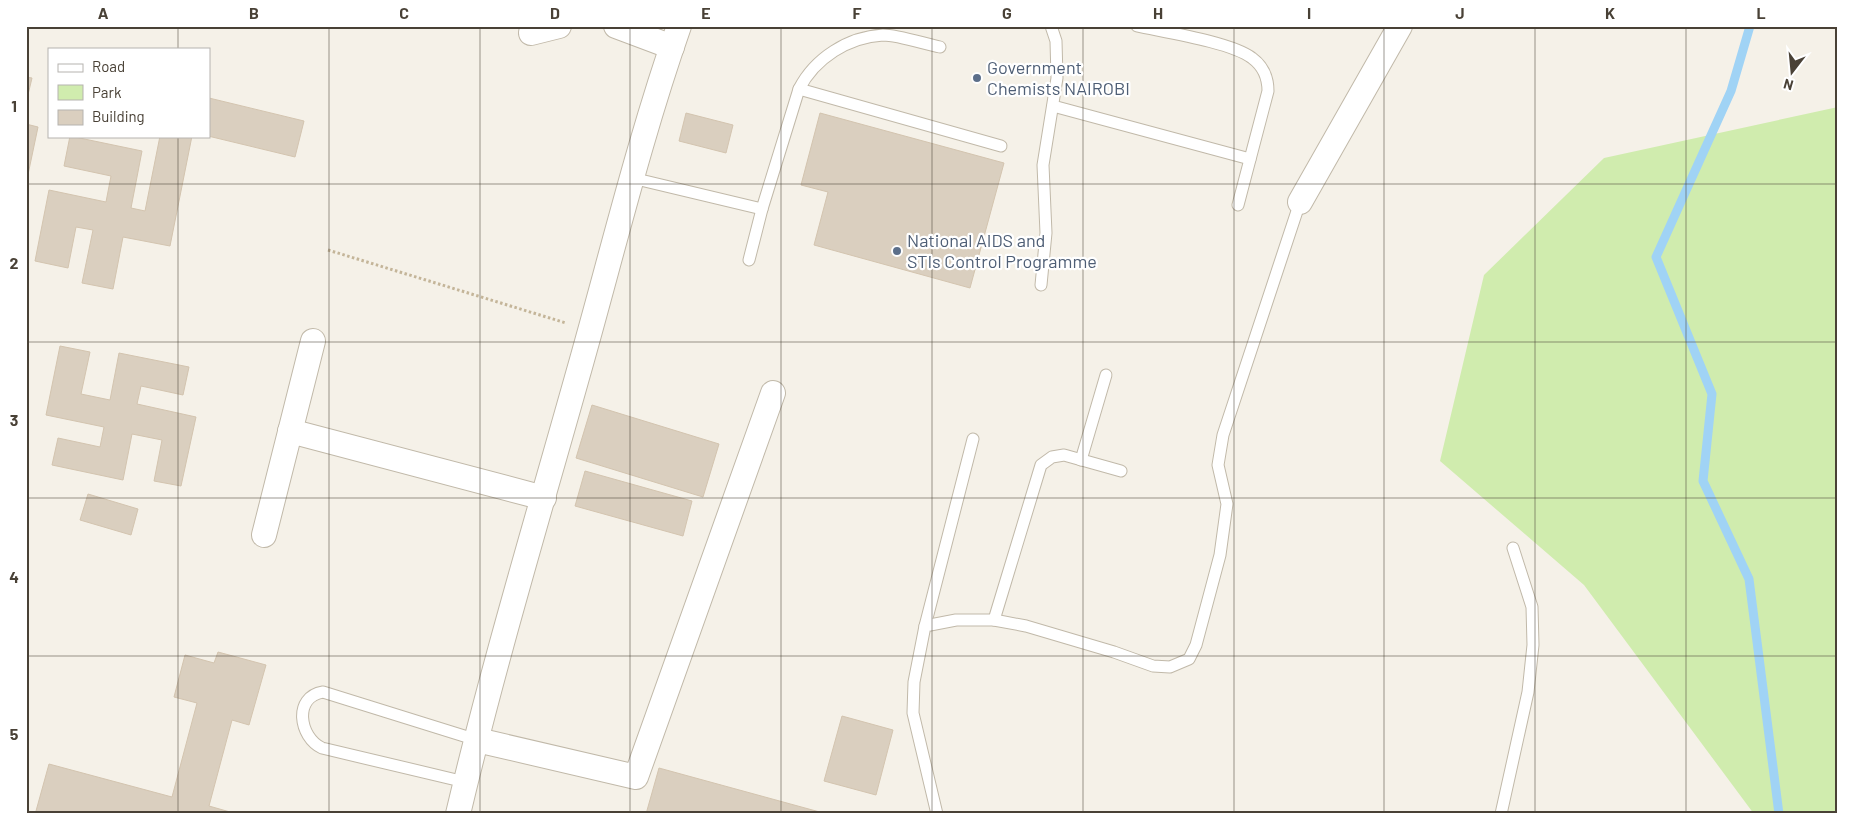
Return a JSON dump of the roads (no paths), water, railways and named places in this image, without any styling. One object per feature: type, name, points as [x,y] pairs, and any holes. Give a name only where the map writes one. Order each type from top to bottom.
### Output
[{"type":"street","points":[[531,32],[559,26]]},
{"type":"street","points":[[458,814],[465,782],[632,178],[675,37],[616,26]]},
{"type":"street","points":[[1300,202],[1400,26]]},
{"type":"street","points":[[264,535],[313,341]]},
{"type":"street","points":[[477,740],[636,777],[773,392]]},
{"type":"street","points":[[290,431],[544,498]]},
{"type":"lane","points":[[1041,285],[1046,233],[1043,165],[1057,78],[1056,41],[1051,26]]},
{"type":"lane","points":[[1137,26],[1194,38],[1229,48],[1251,57],[1262,68],[1268,80],[1268,91],[1238,205]]},
{"type":"lane","points":[[749,260],[762,209],[799,90],[804,80],[824,58],[855,39],[885,35],[940,47]]},
{"type":"lane","points":[[799,90],[1001,146]]},
{"type":"lane","points":[[1053,106],[1250,159]]},
{"type":"lane","points":[[632,178],[762,209]]},
{"type":"lane","points":[[925,626],[956,620],[994,620],[1026,626],[1114,652],[1153,666],[1170,666],[1189,659],[1196,645],[1220,555],[1227,504],[1218,465],[1223,435],[1300,202]]},
{"type":"lane","points":[[1081,460],[1106,375]]},
{"type":"lane","points":[[937,814],[913,713],[914,682],[925,626],[973,439]]},
{"type":"lane","points":[[994,620],[1041,465],[1052,457],[1064,455],[1121,471]]},
{"type":"lane","points":[[1501,814],[1528,692],[1533,645],[1532,607],[1513,548]]},
{"type":"lane","points":[[465,782],[322,748],[310,740],[306,734],[303,726],[303,709],[310,696],[323,692],[477,740]]},
{"type":"waterway","points":[[1750,26],[1731,91],[1656,257],[1712,394],[1703,481],[1749,579],[1779,814]]},
{"type":"place","name":"Government Chemists NAIROBI","points":[[977,78]]},
{"type":"place","name":"National AIDS and STIs Control Programme","points":[[897,251]]}]
